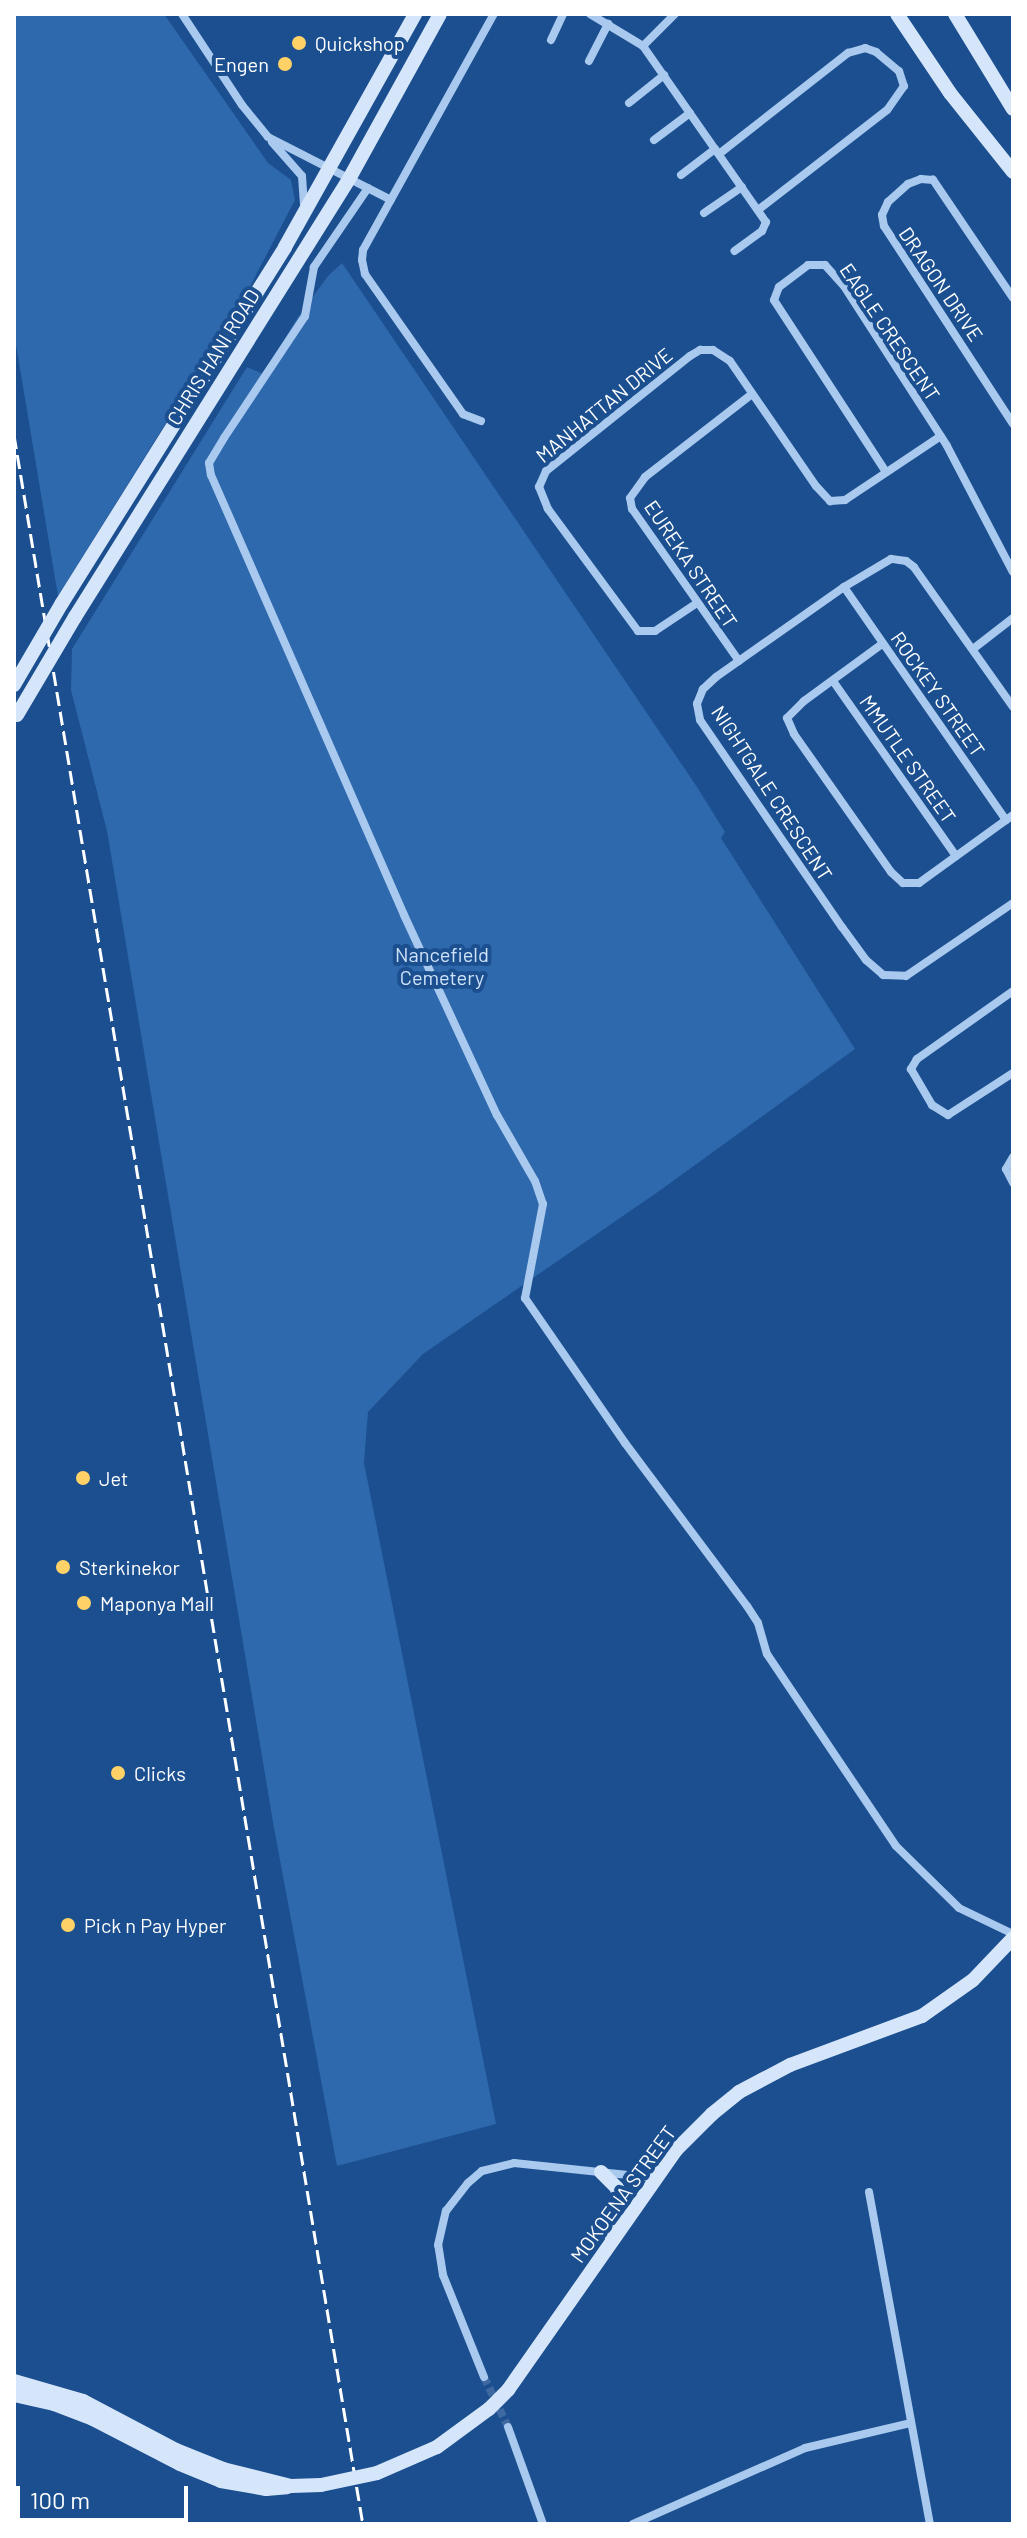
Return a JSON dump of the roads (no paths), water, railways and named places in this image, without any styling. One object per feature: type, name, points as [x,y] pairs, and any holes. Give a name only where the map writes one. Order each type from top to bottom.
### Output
[{"type":"main road","name":"CHRIS HANI ROAD","points":[[14,685],[302,217],[415,14]]},
{"type":"main road","name":"CHRIS HANI ROAD","points":[[15,717],[349,179],[440,14]]},
{"type":"main road","points":[[897,14],[950,93],[1013,172]]},
{"type":"main road","points":[[955,14],[1013,109]]},
{"type":"main road","name":"MOKOENA STREET","points":[[14,2395],[54,2404],[93,2419],[180,2464],[221,2481],[321,2485],[377,2473],[437,2447],[489,2409],[508,2390],[656,2178],[691,2134],[739,2092],[790,2065],[922,2016],[973,1980],[1013,1936]]},
{"type":"main road","points":[[601,2172],[617,2188],[619,2198],[606,2251]]},
{"type":"main road","name":"MOKOENA STREET","points":[[14,2381],[83,2401],[213,2465],[267,2483]]},
{"type":"street","points":[[182,14],[242,105],[305,184],[302,217]]},
{"type":"street","points":[[481,421],[463,414],[365,274],[363,250],[494,14]]},
{"type":"street","points":[[551,40],[563,14]]},
{"type":"street","points":[[590,14],[643,46],[758,210],[766,226],[734,251]]},
{"type":"street","points":[[643,46],[675,14]]},
{"type":"street","points":[[589,61],[608,24]]},
{"type":"street","points":[[681,175],[848,53],[857,50],[876,52],[899,71],[904,78],[901,94],[887,110],[758,210]]},
{"type":"street","points":[[629,103],[664,75]]},
{"type":"street","points":[[654,140],[690,113]]},
{"type":"street","points":[[268,137],[391,200]]},
{"type":"street","name":"DRAGON DRIVE","points":[[1013,298],[933,180],[921,179],[908,184],[888,202],[882,215],[884,226],[1013,424]]},
{"type":"street","points":[[704,213],[742,187]]},
{"type":"street","points":[[368,188],[314,267],[305,316],[209,463],[211,475],[404,915],[497,1115],[535,1181],[543,1204],[525,1298],[625,1443],[747,1606],[758,1623],[767,1654],[896,1846],[959,1908],[1013,1936]]},
{"type":"street","name":"EAGLE CRESCENT","points":[[886,472],[774,300],[779,287],[808,265],[825,265],[844,286],[941,436],[1013,572]]},
{"type":"street","name":"MANHATTAN DRIVE","points":[[697,603],[655,631],[638,631],[539,493],[540,479],[597,429],[700,350],[721,353],[830,501],[845,500],[941,436]]},
{"type":"street","name":"EUREKA STREET","points":[[739,661],[632,509],[630,498],[645,477],[752,394]]},
{"type":"street","name":"NIGHTGALE CRESCENT","points":[[1012,704],[914,567],[906,561],[884,561],[844,587],[703,689],[697,704],[700,720],[875,970],[894,978],[906,976],[1013,903]]},
{"type":"street","name":"ROCKEY STREET","points":[[844,587],[882,644],[1010,818]]},
{"type":"street","points":[[973,649],[1013,618]]},
{"type":"street","points":[[882,644],[804,701],[787,718],[815,764],[891,872],[903,883],[919,883],[1010,818]]},
{"type":"street","name":"MMUTLE STREET","points":[[833,681],[956,856]]},
{"type":"street","points":[[1013,991],[917,1059],[911,1069],[932,1105],[948,1115],[1013,1073]]},
{"type":"street","points":[[1013,1157],[1006,1169],[1013,1183]]},
{"type":"street","points":[[484,2377],[440,2262],[440,2229],[446,2211],[468,2183],[482,2171],[498,2166],[529,2164],[656,2178]]},
{"type":"street","points":[[869,2192],[930,2524]]},
{"type":"street","points":[[633,2524],[805,2448],[911,2423]]},
{"type":"street","points":[[508,2427],[543,2524]]},
{"type":"tunnel","points":[[484,2377],[508,2427]]},
{"type":"railway","points":[[14,435],[363,2524]]},
{"type":"place","name":"Quickshop","points":[[299,43]]},
{"type":"place","name":"Engen","points":[[285,64]]},
{"type":"place","name":"Jet","points":[[83,1478]]},
{"type":"place","name":"Sterkinekor","points":[[63,1567]]},
{"type":"place","name":"Maponya Mall","points":[[84,1603]]},
{"type":"place","name":"Clicks","points":[[118,1773]]},
{"type":"place","name":"Pick n Pay Hyper","points":[[68,1925]]},
{"type":"park label","name":"Nancefield Cemetery","points":[[442,966]]}]
